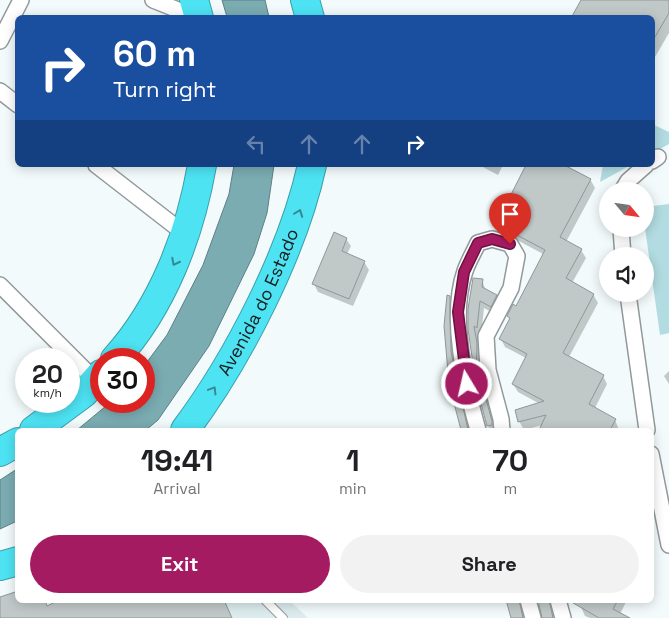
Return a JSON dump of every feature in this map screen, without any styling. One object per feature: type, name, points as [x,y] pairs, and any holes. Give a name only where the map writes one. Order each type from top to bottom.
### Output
[{"type":"highway","points":[[194,0],[197,15]]},
{"type":"highway","points":[[306,0],[309,15]]},
{"type":"highway","points":[[123,348],[146,316],[178,256],[196,202],[202,167]]},
{"type":"highway","name":"Avenida do Estado","points":[[186,428],[203,406],[233,357],[282,256],[306,196],[312,167]]},
{"type":"highway","points":[[37,428],[84,393],[90,386]]},
{"type":"highway","points":[[0,452],[15,444]]},
{"type":"highway","points":[[0,566],[15,562]]},
{"type":"street","points":[[0,40],[22,0]]},
{"type":"street","points":[[153,0],[190,15]]},
{"type":"street","points":[[0,91],[15,102]]},
{"type":"street","points":[[99,167],[185,234]]},
{"type":"street","points":[[627,182],[645,167]]},
{"type":"street","points":[[477,428],[469,398],[458,312],[464,272],[478,243],[492,239],[510,244],[516,256],[511,288],[486,336],[488,370],[502,428]]},
{"type":"street","points":[[0,285],[90,369]]},
{"type":"street","points":[[629,302],[647,428]]},
{"type":"street","points":[[654,469],[669,546]]},
{"type":"street","points":[[529,603],[533,618]]},
{"type":"street","points":[[559,603],[563,618]]},
{"type":"lane","points":[[269,603],[283,618]]},
{"type":"shaded area","points":[[222,0],[265,0],[269,15],[226,15]]},
{"type":"shaded area","points":[[655,125],[669,132],[669,144],[655,152]]},
{"type":"shaded area","points":[[234,167],[274,167],[267,213],[254,254],[209,346],[158,420],[148,428],[79,428],[98,413],[155,413],[155,351],[167,335],[203,265],[229,194]]},
{"type":"shaded area","points":[[603,167],[627,167],[600,182]]},
{"type":"shaded area","points":[[669,204],[669,333],[660,335],[654,292],[654,247],[648,247],[646,238],[654,238],[654,206]]},
{"type":"shaded area","points":[[15,470],[15,522],[0,529],[0,480]]},
{"type":"shaded area","points":[[54,603],[292,603],[308,618],[62,618]]},
{"type":"building","points":[[581,0],[669,0],[669,13],[655,37],[655,15],[573,15]]},
{"type":"building","points":[[525,167],[568,167],[591,179],[560,237],[582,249],[566,278],[594,294],[563,353],[604,375],[589,404],[616,419],[611,428],[540,428],[546,415],[518,422],[515,410],[544,401],[512,384],[527,354],[499,339],[510,318],[507,316],[513,304],[516,306],[545,250],[496,224]]},
{"type":"building","points":[[334,232],[347,238],[342,251],[365,261],[349,299],[312,284]]},
{"type":"building","points":[[473,278],[483,279],[482,287],[497,295],[491,307],[480,301],[477,328],[474,326],[477,343],[476,385],[468,329],[468,309]]},
{"type":"building","points":[[447,295],[450,296],[451,352],[468,428],[460,428],[449,384],[444,326]]},
{"type":"building","points":[[480,378],[492,421],[492,425],[487,426],[476,385]]},
{"type":"building","points":[[15,592],[15,603],[46,603],[47,606],[53,603],[225,603],[232,618],[0,618],[0,597]]},
{"type":"building","points":[[507,603],[520,603],[523,618],[511,618]]},
{"type":"building","points":[[539,603],[550,603],[553,618],[542,618]]},
{"type":"building","points":[[573,603],[616,603],[613,609],[630,618],[599,618]]},
{"type":"route","points":[[467,384],[458,312],[464,272],[478,243],[492,239],[510,244]]}]
